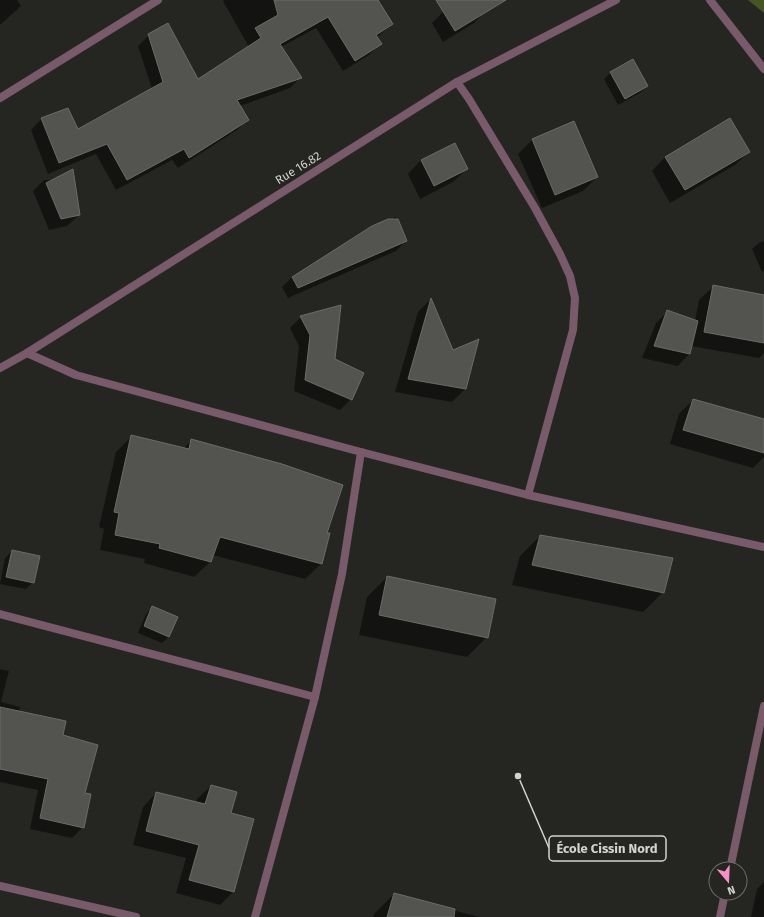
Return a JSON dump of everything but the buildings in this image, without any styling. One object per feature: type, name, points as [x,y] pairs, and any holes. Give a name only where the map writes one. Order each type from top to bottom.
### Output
[{"type":"street","points":[[0,98],[158,0]]},
{"type":"street","name":"Rue 16.82","points":[[0,368],[27,353],[457,82],[616,0]]},
{"type":"street","points":[[710,0],[764,69]]},
{"type":"street","points":[[457,82],[469,99],[535,208],[570,276],[575,298],[573,330],[528,495]]},
{"type":"street","points":[[27,353],[76,375],[361,452],[528,495],[764,547]]},
{"type":"street","points":[[255,917],[315,697],[342,574],[361,452]]},
{"type":"street","points":[[0,614],[315,697]]},
{"type":"street","points":[[732,861],[764,711]]},
{"type":"street","points":[[0,886],[136,917]]},
{"type":"street","points":[[720,917],[723,901]]},
{"type":"green space","points":[[748,0],[764,0],[764,13]]},
{"type":"place","name":"École Cissin Nord","points":[[518,776]]}]
